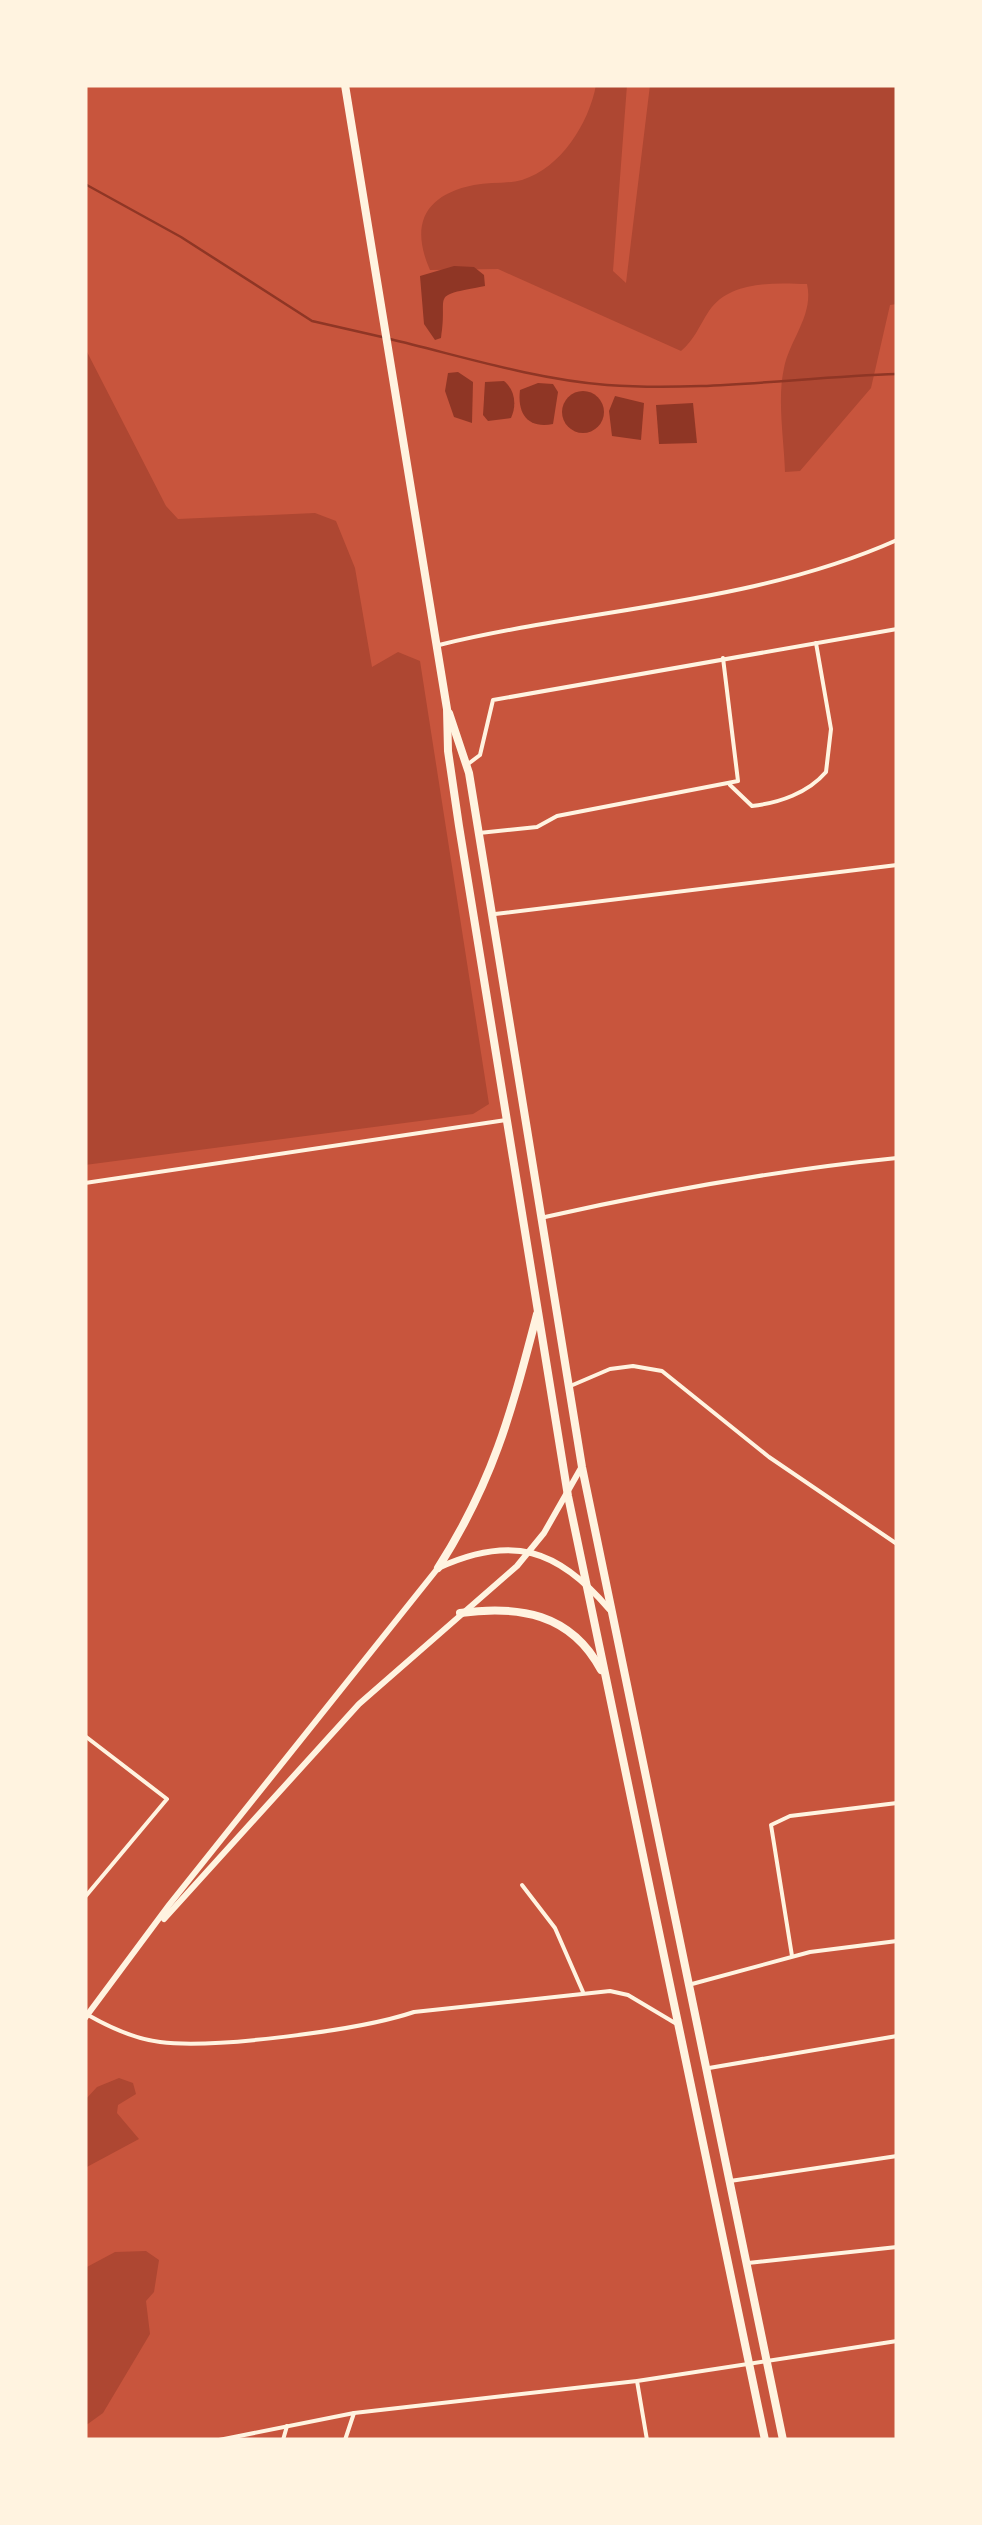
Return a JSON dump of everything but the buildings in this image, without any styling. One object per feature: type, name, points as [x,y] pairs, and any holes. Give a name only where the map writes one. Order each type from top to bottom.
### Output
[{"type":"highway","points":[[345,85],[447,709],[448,752],[568,1496],[765,2440]]},
{"type":"highway","points":[[447,709],[458,728],[468,764],[568,1387],[609,1609],[783,2440]]},
{"type":"highway","points":[[438,1568],[487,1484],[517,1398],[538,1309]]},
{"type":"highway","points":[[460,1614],[507,1609],[546,1617],[590,1650],[605,1679]]},
{"type":"main road","points":[[160,1923],[359,1704],[529,1553],[568,1496],[582,1467]]},
{"type":"main road","points":[[86,2016],[438,1568],[481,1553],[529,1553],[561,1565],[585,1580],[609,1609]]},
{"type":"street","points":[[437,646],[728,589],[832,565],[897,540]]},
{"type":"street","points":[[468,764],[480,755],[494,700],[897,629]]},
{"type":"street","points":[[730,785],[752,806],[772,804],[798,793],[826,772],[831,729],[816,643]]},
{"type":"street","points":[[479,834],[537,827],[557,816],[738,781],[724,658]]},
{"type":"street","points":[[491,914],[897,865]]},
{"type":"street","points":[[85,1182],[506,1120]]},
{"type":"street","points":[[540,1218],[689,1187],[897,1158]]},
{"type":"street","points":[[568,1387],[610,1369],[632,1366],[662,1372],[769,1457],[897,1544]]},
{"type":"street","points":[[85,1736],[167,1800],[85,1897]]},
{"type":"street","points":[[792,1956],[771,1825],[790,1816],[897,1802]]},
{"type":"street","points":[[522,1886],[554,1928],[583,1992]]},
{"type":"street","points":[[687,1985],[792,1956],[897,1941]]},
{"type":"street","points":[[86,2016],[160,2042],[246,2040],[389,2021],[414,2012],[470,2009],[583,1992],[628,1996],[675,2023]]},
{"type":"street","points":[[705,2069],[897,2036]]},
{"type":"street","points":[[730,2182],[772,2171],[897,2156]]},
{"type":"street","points":[[746,2264],[897,2247]]},
{"type":"street","points":[[219,2440],[354,2413],[637,2381],[897,2341]]},
{"type":"street","points":[[637,2381],[647,2440]]},
{"type":"street","points":[[346,2440],[354,2413]]},
{"type":"street","points":[[283,2440],[287,2426]]},
{"type":"shaded area","points":[[596,85],[627,85],[613,271],[626,283],[650,85],[897,85],[897,304],[890,305],[871,388],[800,471],[785,472],[781,393],[787,357],[807,306],[807,284],[754,286],[729,294],[709,311],[681,351],[498,269],[430,270],[421,239],[426,214],[433,204],[457,190],[522,180],[549,165],[580,129]]},
{"type":"shaded area","points":[[454,266],[474,267],[484,275],[485,286],[455,292],[444,299],[441,338],[435,340],[424,324],[420,276]]},
{"type":"shaded area","points":[[85,348],[166,506],[178,519],[315,513],[336,521],[355,568],[372,667],[398,652],[420,661],[489,1104],[473,1114],[85,1165]]},
{"type":"shaded area","points":[[458,372],[473,382],[472,423],[454,417],[445,391],[448,373]]},
{"type":"shaded area","points":[[504,381],[511,389],[511,418],[488,421],[483,415],[485,382]]},
{"type":"shaded area","points":[[538,383],[553,384],[558,392],[553,424],[531,422],[520,406],[520,390]]},
{"type":"shaded area","points":[[583,391],[598,397],[604,412],[598,427],[583,433],[568,427],[562,412],[568,397]]},
{"type":"shaded area","points":[[615,396],[644,403],[641,440],[612,436],[609,411]]},
{"type":"shaded area","points":[[693,403],[697,443],[659,444],[656,405]]},
{"type":"shaded area","points":[[119,2078],[133,2083],[136,2094],[118,2105],[117,2113],[139,2139],[85,2168],[85,2100],[97,2087]]},
{"type":"shaded area","points":[[146,2251],[159,2260],[154,2292],[146,2301],[150,2334],[103,2413],[85,2426],[85,2268],[115,2252]]},
{"type":"waterway","points":[[85,184],[181,237],[312,321],[382,337]]},
{"type":"waterway","points":[[390,339],[525,372],[607,385],[716,385],[897,374]]}]
